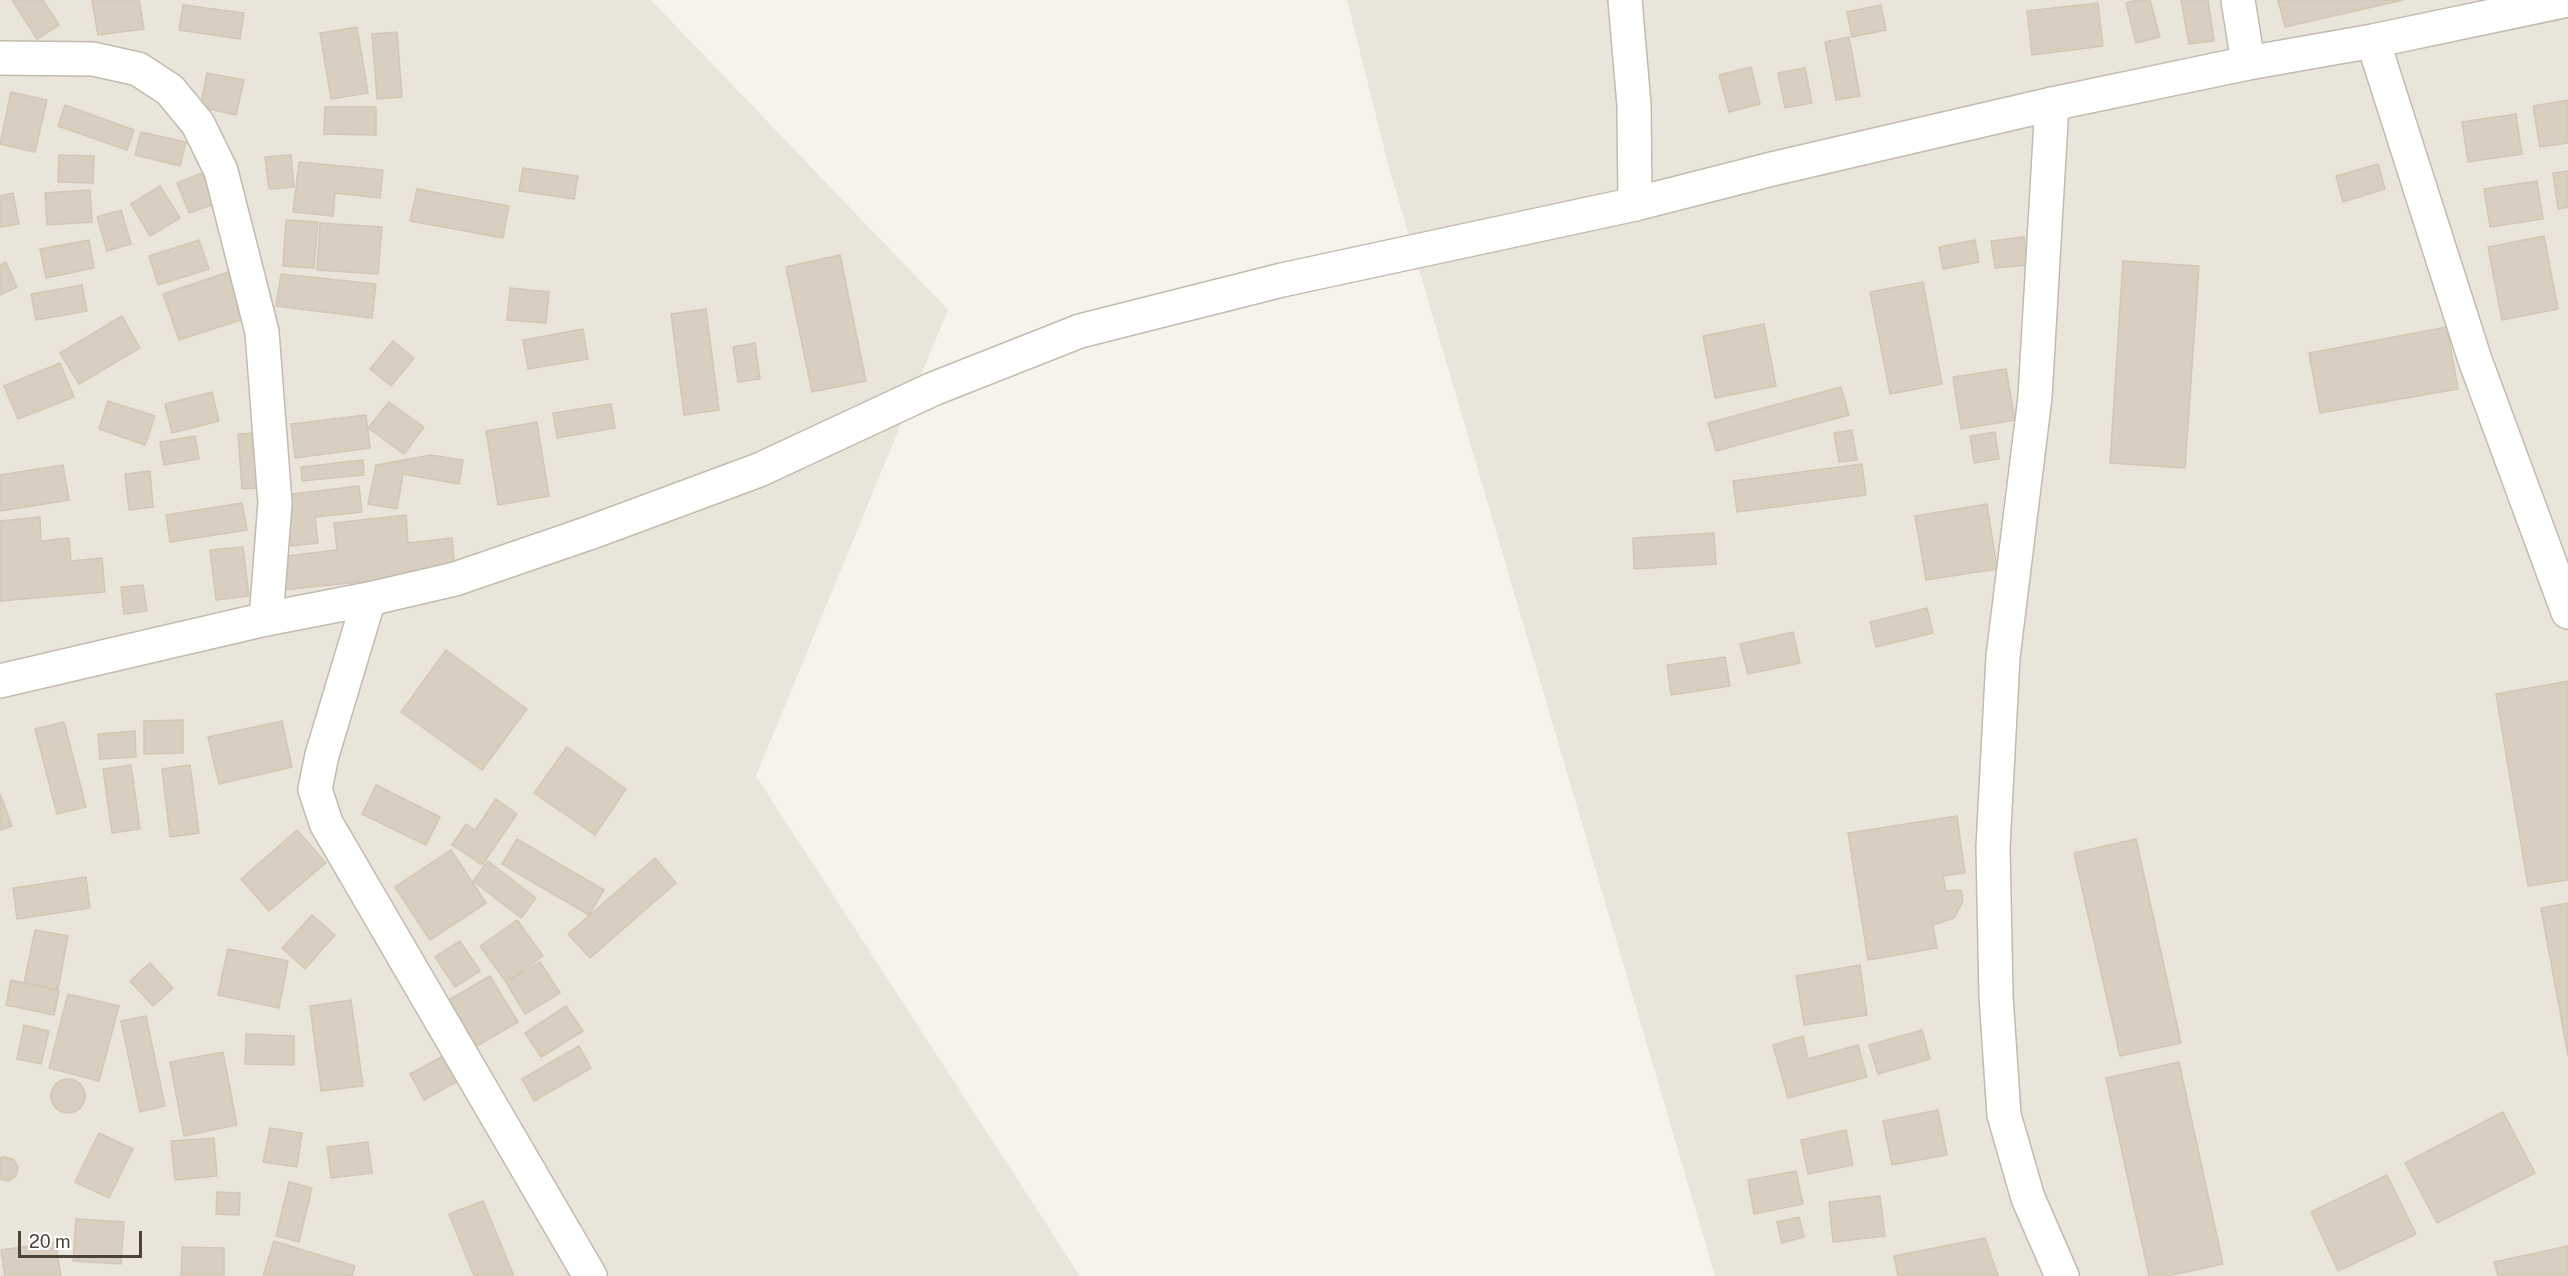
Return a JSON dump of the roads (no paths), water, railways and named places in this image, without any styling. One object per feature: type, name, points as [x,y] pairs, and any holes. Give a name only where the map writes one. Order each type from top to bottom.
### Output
[{"type":"street","points":[[1625,0],[1634,105],[1635,204]]},
{"type":"street","points":[[2238,0],[2248,63]]},
{"type":"street","points":[[0,681],[266,619],[455,579],[589,533],[759,470],[933,390],[1080,331],[1282,280],[1635,204],[1772,169],[2052,104],[2568,0]]},
{"type":"street","points":[[2373,41],[2475,360],[2568,612]]},
{"type":"street","points":[[0,58],[93,59],[138,69],[170,90],[203,133],[221,171],[262,332],[274,503],[266,619]]},
{"type":"street","points":[[2052,104],[2035,397],[2003,657],[1993,847],[1996,996],[2004,1116],[2028,1198],[2062,1276]]},
{"type":"street","points":[[369,599],[322,755],[315,789],[326,823],[590,1276]]}]
